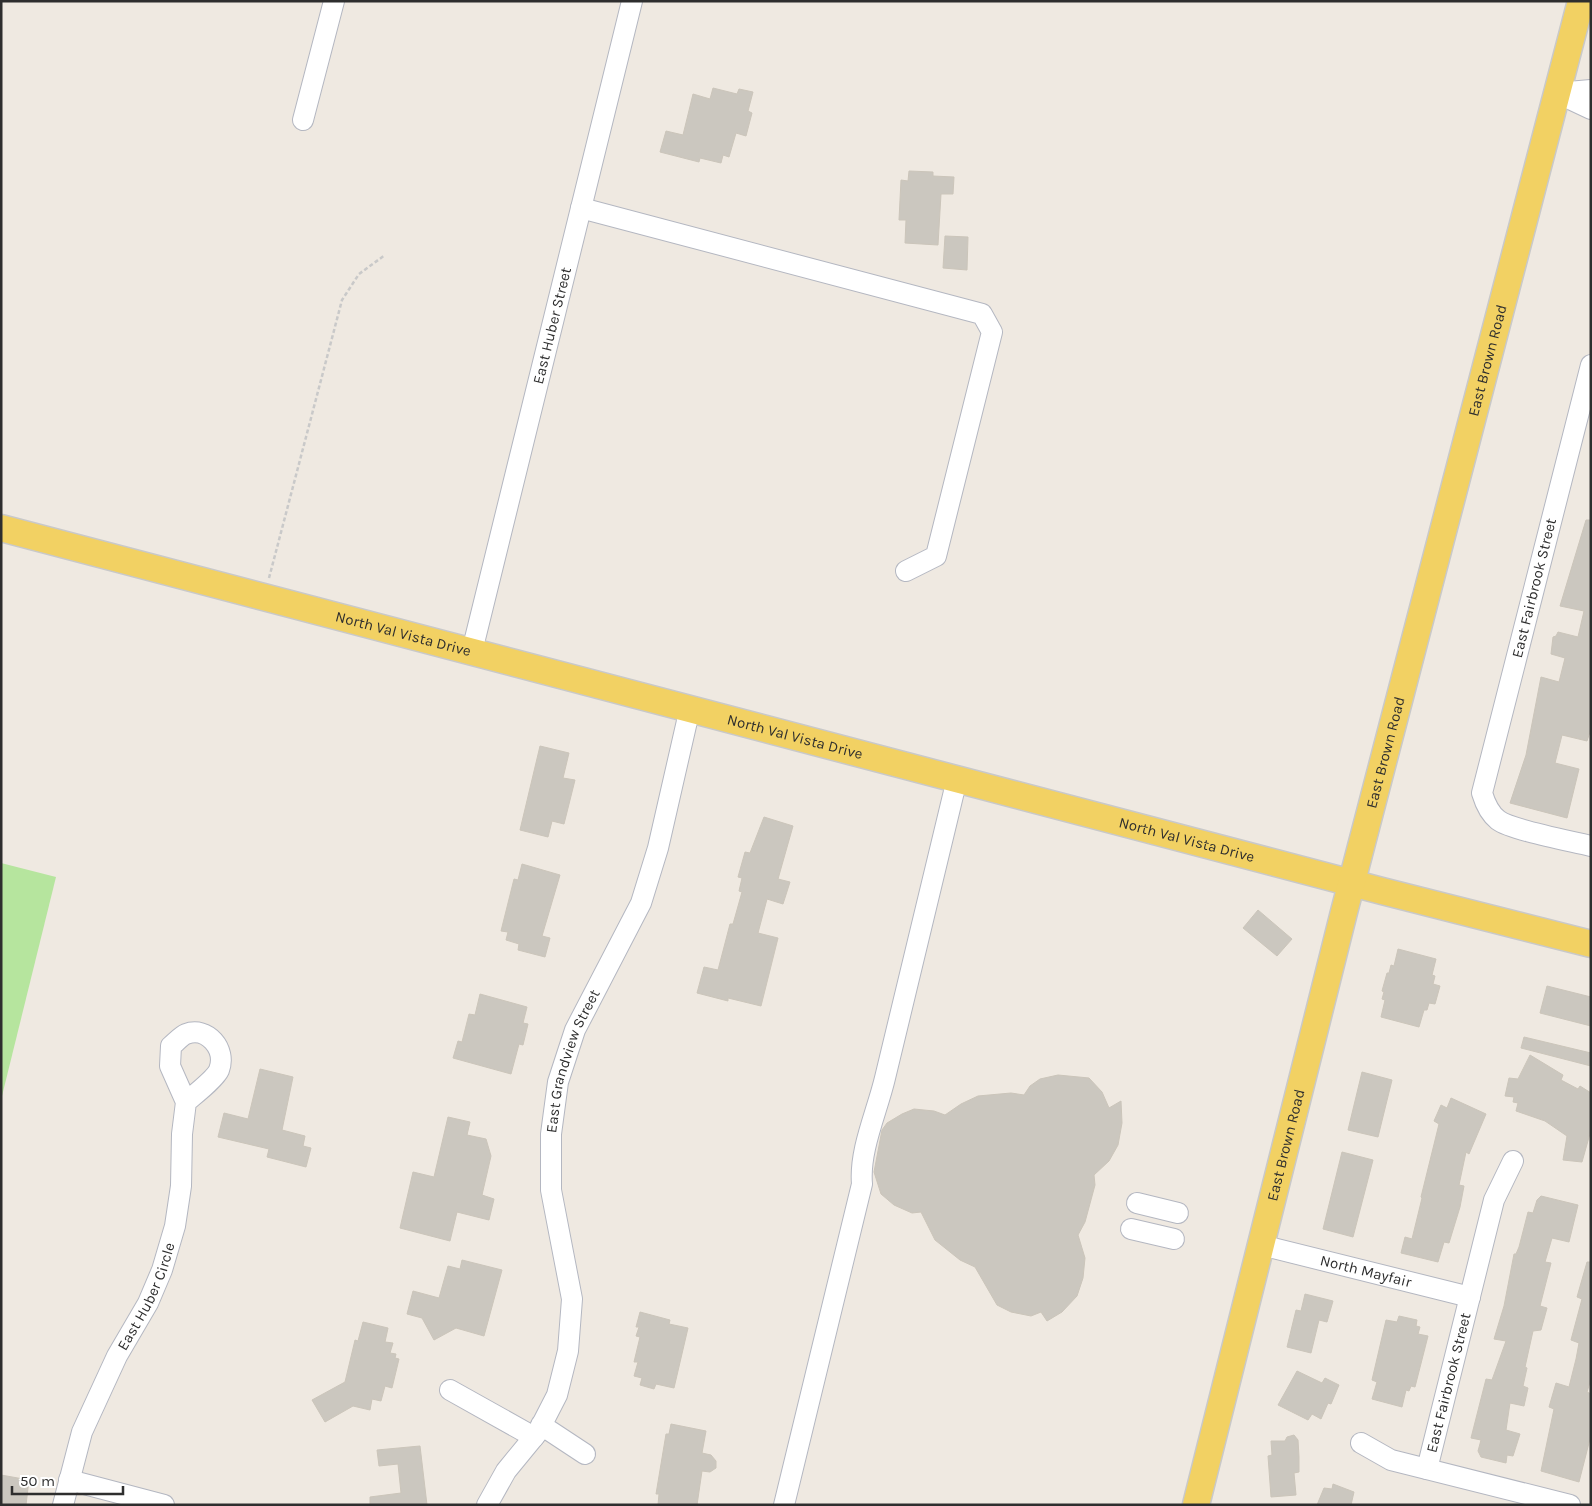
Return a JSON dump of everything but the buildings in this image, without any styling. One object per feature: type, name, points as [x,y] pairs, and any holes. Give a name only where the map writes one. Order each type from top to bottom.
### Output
[{"type":"main road","name":"East Brown Road","points":[[1196,1505],[1352,883],[1581,1]]},
{"type":"main road","name":"North Val Vista Drive","points":[[1,528],[1591,944]]},
{"type":"street","points":[[303,120],[334,1]]},
{"type":"street","name":"East Huber Street","points":[[472,651],[632,1]]},
{"type":"street","points":[[1557,93],[1591,90]]},
{"type":"street","points":[[1557,93],[1591,109]]},
{"type":"street","points":[[581,208],[982,314],[992,332],[936,556],[906,571]]},
{"type":"street","name":"East Fairbrook Street","points":[[1591,365],[1483,786],[1485,803],[1489,810],[1505,824],[1591,846]]},
{"type":"street","name":"East Grandview Street","points":[[487,1505],[506,1471],[538,1431],[557,1395],[566,1360],[572,1299],[551,1190],[551,1134],[558,1082],[575,1030],[641,903],[658,848],[690,708]]},
{"type":"street","points":[[784,1505],[862,1184],[864,1151],[884,1084],[957,779]]},
{"type":"street","name":"East Huber Circle","points":[[69,1480],[82,1432],[99,1391],[148,1304],[162,1270],[175,1226],[181,1186],[182,1134],[186,1102]]},
{"type":"street","name":"East Fairbrook Street","points":[[1428,1469],[1494,1200],[1513,1161]]},
{"type":"street","points":[[1137,1203],[1178,1213]]},
{"type":"street","points":[[1131,1229],[1174,1239]]},
{"type":"street","name":"North Mayfair","points":[[1261,1245],[1470,1297]]},
{"type":"street","points":[[450,1390],[585,1454]]},
{"type":"street","points":[[1361,1443],[1392,1460],[1570,1505]]},
{"type":"street","points":[[63,1505],[69,1480],[164,1505]]},
{"type":"path","points":[[264,597],[342,300],[359,274],[385,255]]},
{"type":"green space","points":[[1,863],[56,877],[1,1100]]}]
